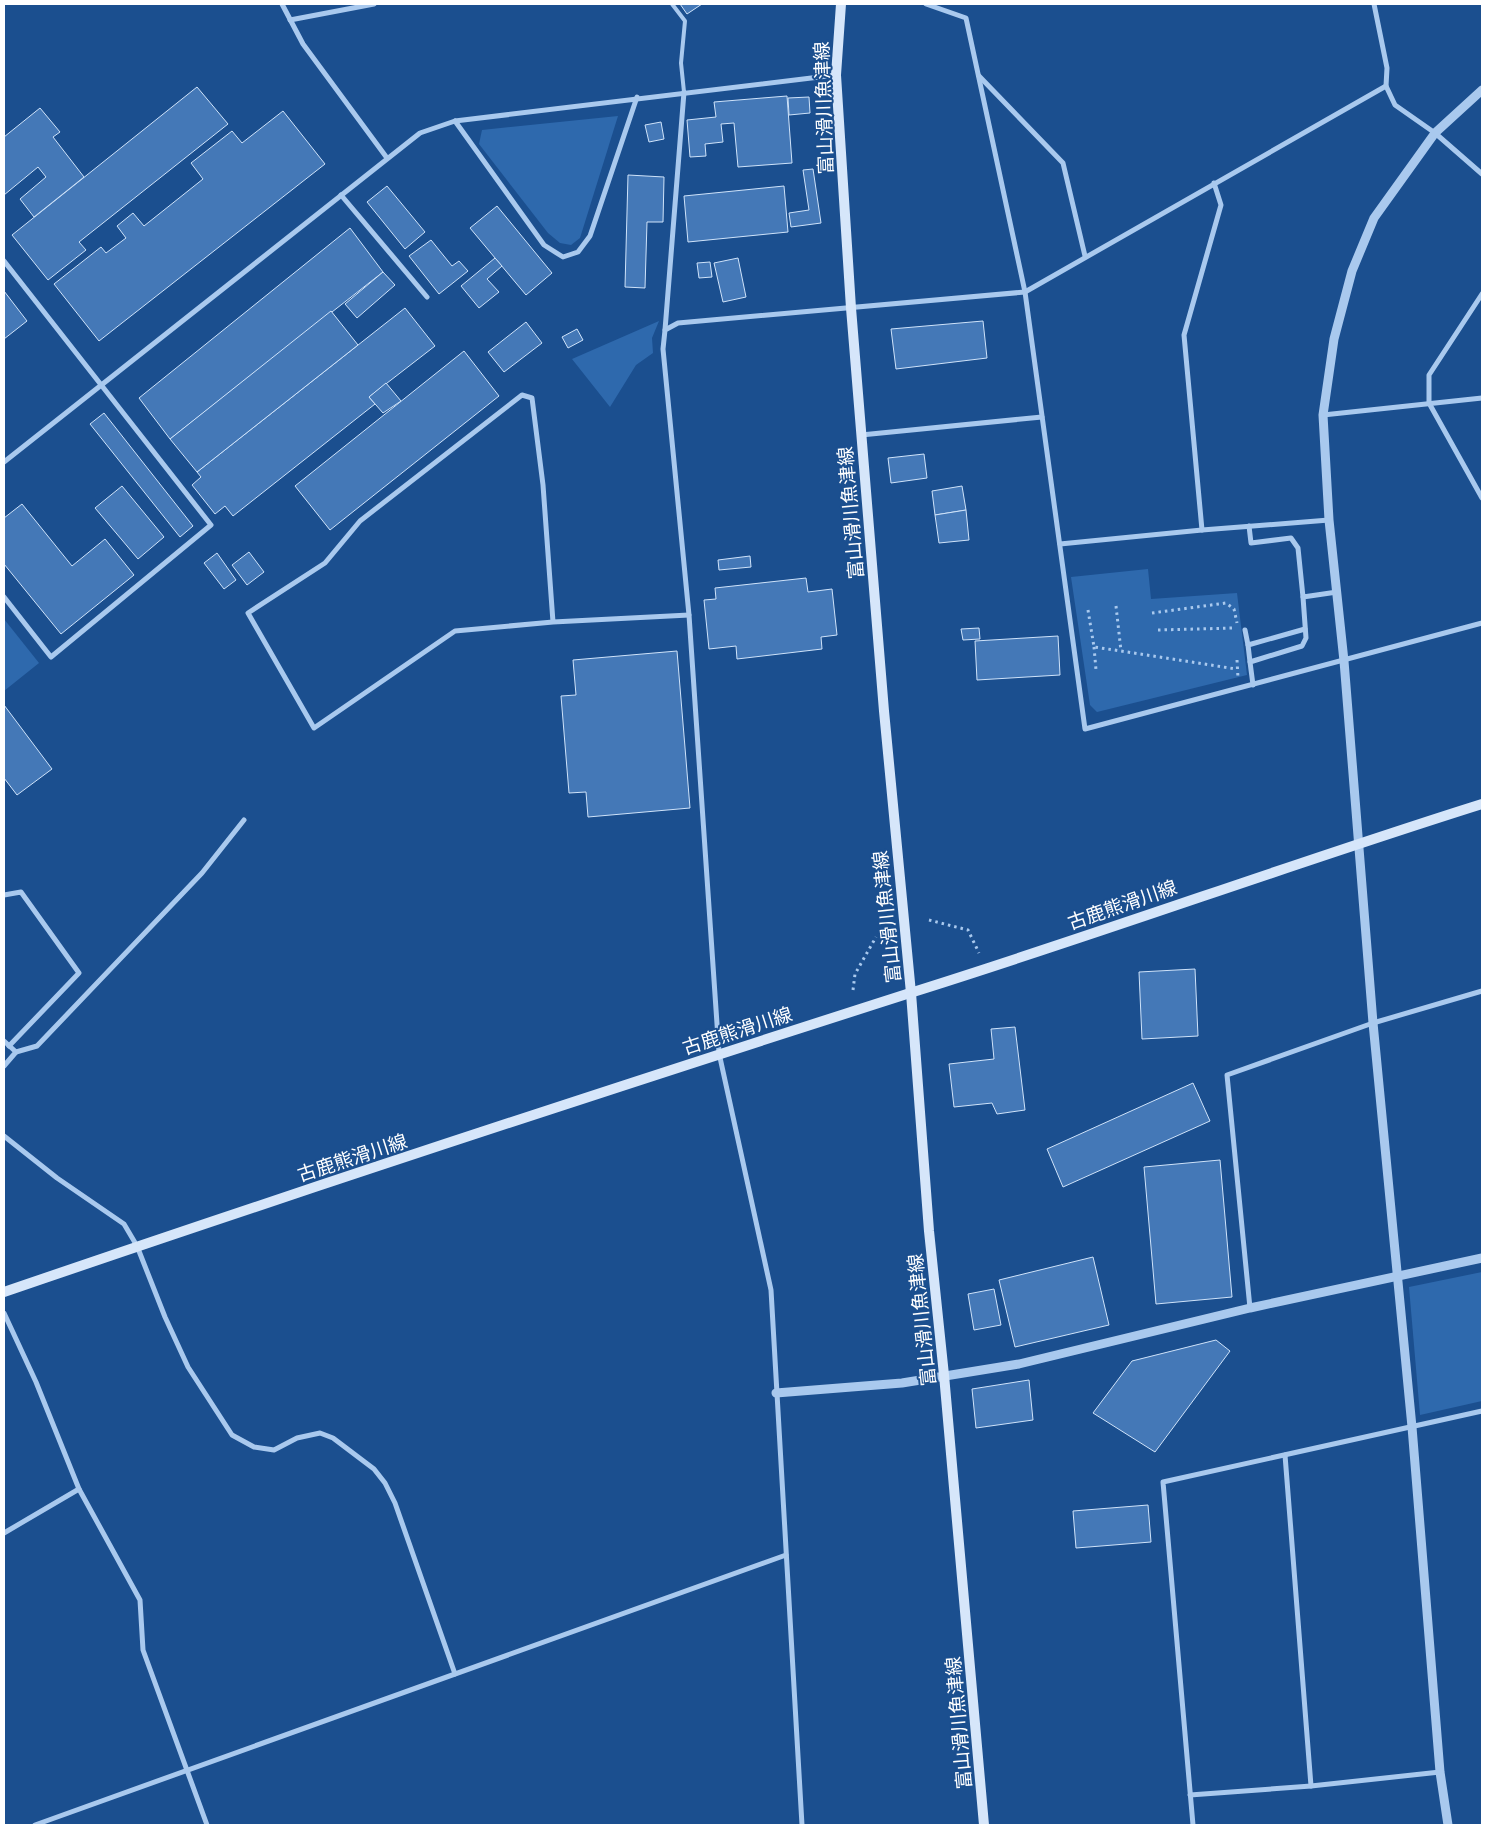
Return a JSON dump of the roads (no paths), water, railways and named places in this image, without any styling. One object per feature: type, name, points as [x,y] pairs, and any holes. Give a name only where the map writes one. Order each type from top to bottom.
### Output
[{"type":"main road","name":"富山滑川魚津線","points":[[841,4],[836,74],[851,308],[884,711],[911,993],[929,1231],[944,1375],[984,1825]]},
{"type":"main road","name":"古鹿熊滑川線","points":[[4,1292],[719,1053],[911,993],[1358,843],[1482,804]]},
{"type":"street","points":[[282,4],[303,44],[387,158]]},
{"type":"street","points":[[290,20],[374,4]]},
{"type":"street","points":[[926,4],[966,18],[1025,292],[1085,729],[1482,623]]},
{"type":"street","points":[[1374,4],[1387,68],[1386,86],[1395,104],[1435,133],[1482,174]]},
{"type":"street","points":[[4,462],[387,158],[420,134],[455,121],[637,97],[836,74]]},
{"type":"street","points":[[978,75],[1063,163],[1086,256]]},
{"type":"street","points":[[665,330],[678,323],[1025,292],[1386,86]]},
{"type":"street","points":[[1448,1825],[1440,1772],[1399,1276],[1373,1023],[1344,661],[1329,520],[1323,415],[1334,339],[1352,271],[1374,218],[1435,133],[1482,90]]},
{"type":"street","points":[[684,92],[663,349],[689,616],[719,1053],[771,1290],[802,1825]]},
{"type":"street","points":[[455,121],[544,245],[563,257],[578,252],[590,236],[637,97]]},
{"type":"street","points":[[1202,530],[1184,334],[1221,205],[1214,183]]},
{"type":"street","points":[[341,195],[427,297]]},
{"type":"street","points":[[4,262],[211,525],[50,657],[4,597]]},
{"type":"street","points":[[1482,294],[1429,375],[1429,403],[1482,498]]},
{"type":"street","points":[[553,622],[543,485],[532,398],[522,395],[360,521],[325,563],[248,613],[314,728],[455,631],[553,622],[689,616]]},
{"type":"street","points":[[1323,415],[1482,398]]},
{"type":"street","points":[[861,435],[1042,417]]},
{"type":"street","points":[[1060,544],[1329,520]]},
{"type":"street","points":[[1249,526],[1251,543],[1291,538],[1298,548],[1306,630],[1306,638],[1302,646],[1250,662]]},
{"type":"street","points":[[1303,597],[1337,592]]},
{"type":"street","points":[[1245,630],[1253,685]]},
{"type":"street","points":[[1248,646],[1306,630]]},
{"type":"street","points":[[4,1066],[16,1052],[36,1046],[64,1019],[202,873],[244,820]]},
{"type":"street","points":[[4,895],[21,892],[79,973],[9,1046]]},
{"type":"street","points":[[1250,1308],[1227,1075],[1373,1023],[1482,991]]},
{"type":"street","points":[[4,1041],[16,1052]]},
{"type":"street","points":[[4,1136],[57,1178],[124,1224],[138,1246],[165,1317],[188,1367],[232,1435],[254,1447],[274,1450],[298,1438],[320,1433],[333,1438],[374,1469],[385,1483],[395,1503],[455,1674]]},
{"type":"street","points":[[776,1393],[902,1383],[1019,1364],[1250,1308],[1482,1258]]},
{"type":"street","points":[[4,1314],[36,1382],[79,1489],[140,1600],[143,1650],[207,1825]]},
{"type":"street","points":[[1193,1825],[1163,1482],[1482,1411]]},
{"type":"street","points":[[1284,1455],[1311,1786]]},
{"type":"street","points":[[4,1533],[79,1489]]},
{"type":"street","points":[[35,1825],[786,1555]]},
{"type":"street","points":[[1190,1795],[1311,1786],[1440,1772]]},
{"type":"lane","points":[[672,4],[685,22],[681,63],[684,92]]}]
